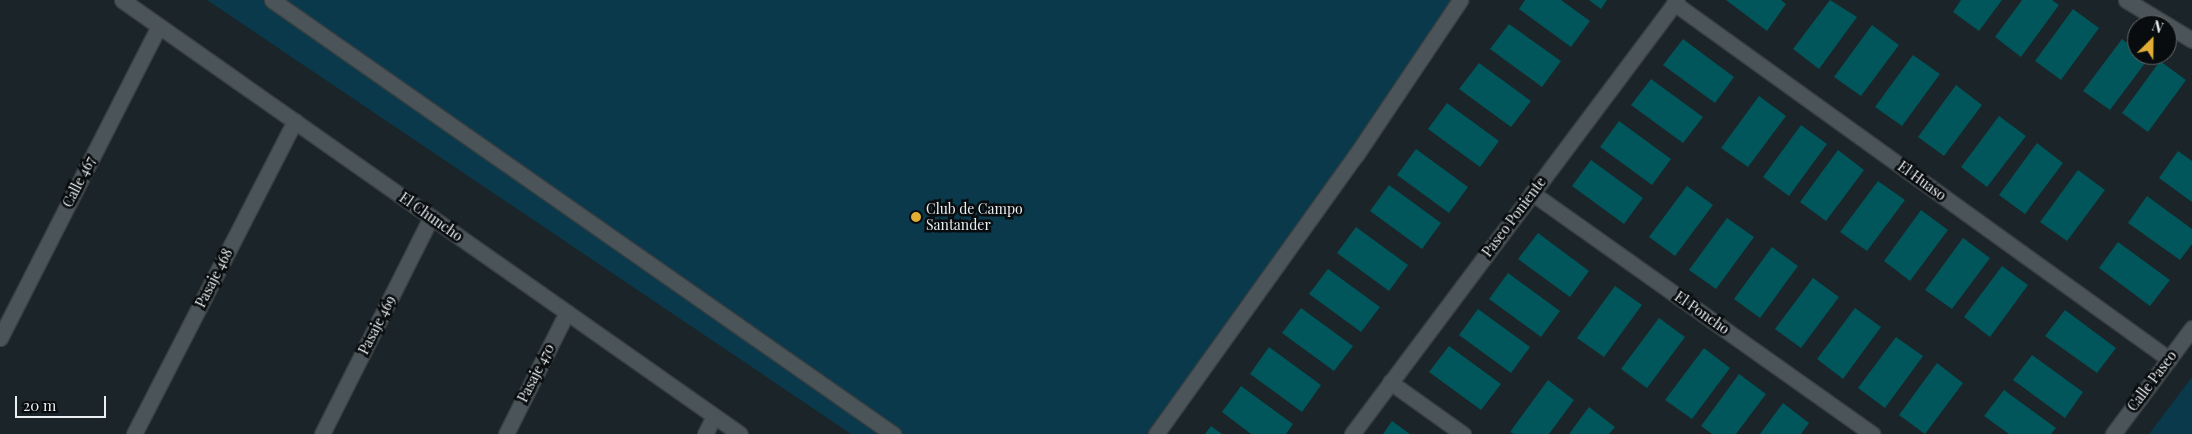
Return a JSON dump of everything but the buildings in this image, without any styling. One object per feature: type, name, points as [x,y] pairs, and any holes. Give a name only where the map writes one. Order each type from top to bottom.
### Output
[{"type":"street","name":"El Chuncho","points":[[122,0],[740,434]]},
{"type":"street","points":[[272,0],[893,434]]},
{"type":"street","points":[[1156,434],[1356,155],[1460,0]]},
{"type":"street","points":[[2126,0],[2192,40]]},
{"type":"street","name":"Paseo Poniente","points":[[1352,434],[1675,2]]},
{"type":"street","name":"El Huaso","points":[[1675,2],[2169,358]]},
{"type":"street","name":"Calle 467","points":[[0,338],[159,26]]},
{"type":"street","name":"Pasaje 468","points":[[134,434],[295,121]]},
{"type":"street","name":"El Poncho","points":[[1532,193],[1872,434]]},
{"type":"street","name":"Pasaje 469","points":[[322,434],[431,217]]},
{"type":"street","name":"Pasaje 470","points":[[506,434],[567,312]]},
{"type":"street","name":"Calle Paseo","points":[[2113,434],[2192,328]]},
{"type":"street","points":[[1390,382],[1463,434]]},
{"type":"street","points":[[705,434],[714,416]]},
{"type":"shaded area","name":"Club de Campo Santander","points":[[207,0],[1454,0],[1152,434],[851,434]]},
{"type":"shaded area","points":[[2192,377],[2192,434],[2149,434]]},
{"type":"place","name":"Club de Campo Santander","points":[[916,217]]}]
